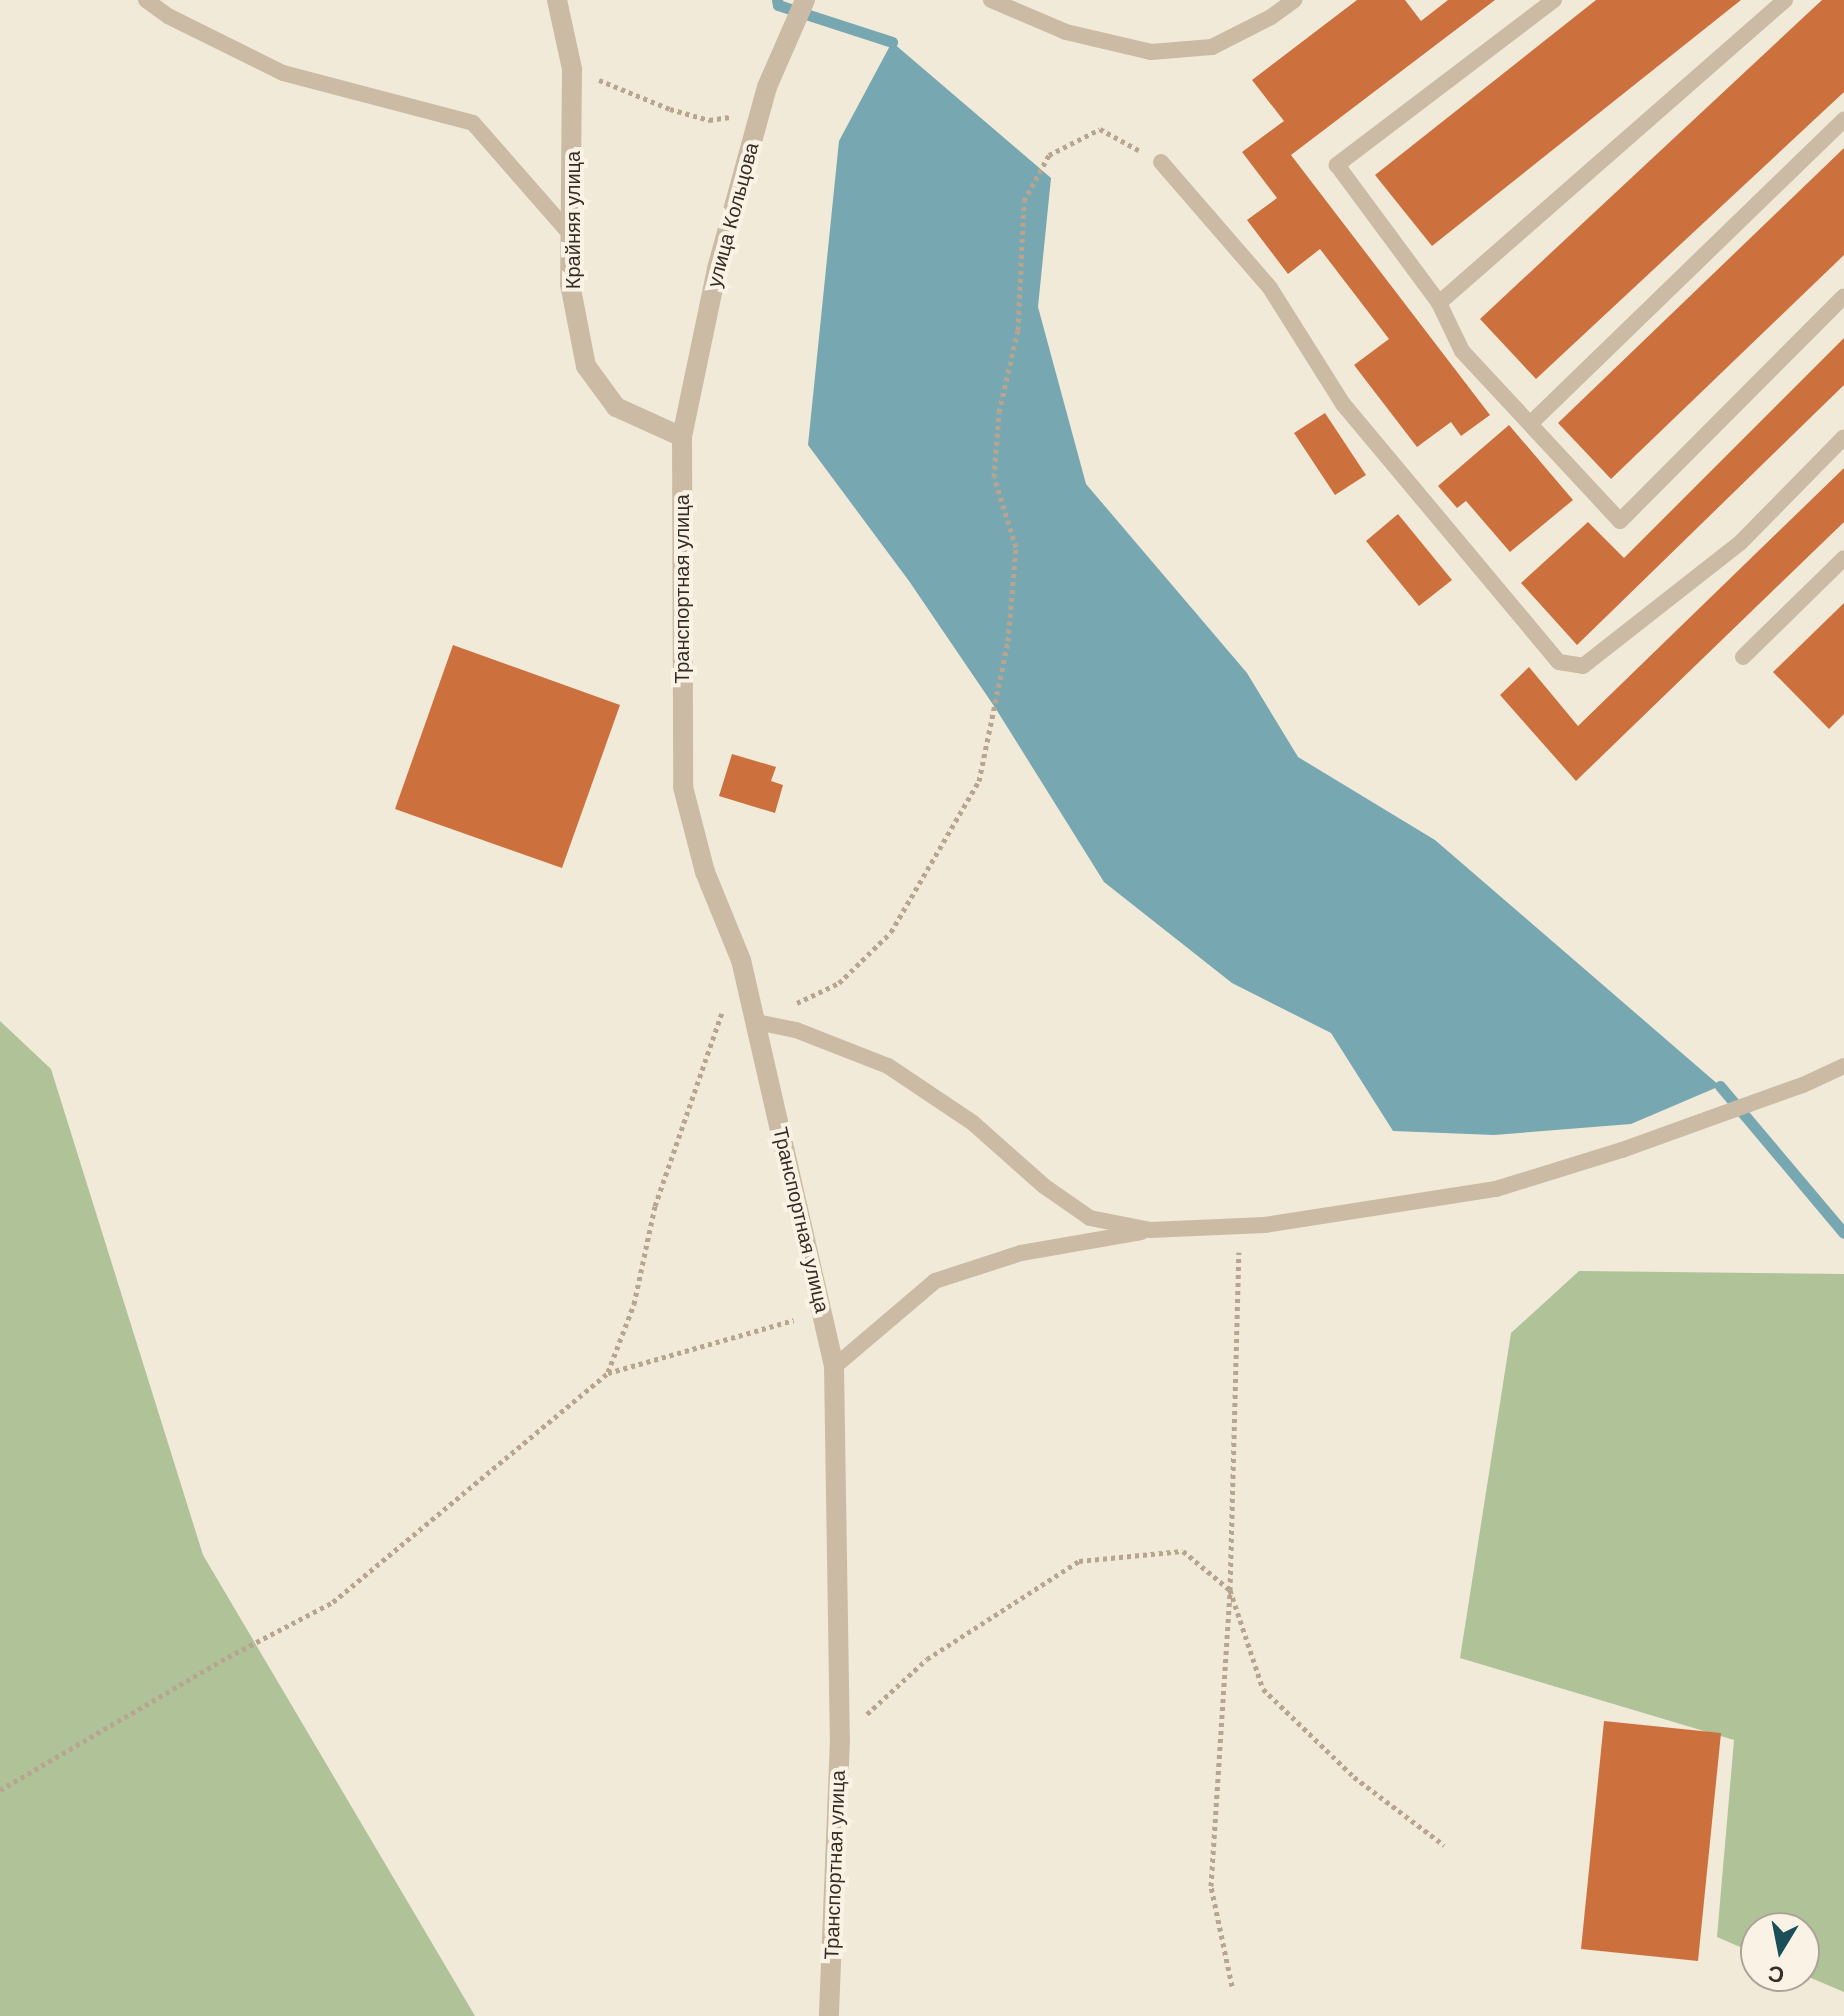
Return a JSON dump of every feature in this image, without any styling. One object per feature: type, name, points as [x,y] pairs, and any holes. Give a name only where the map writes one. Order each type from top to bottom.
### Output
[{"type":"street","name":"Крайняя улица","points":[[557,0],[572,69],[570,284],[586,366],[616,407],[682,437]]},
{"type":"street","name":"улица Кольцова","points":[[682,437],[717,269],[767,87],[805,0]]},
{"type":"street","name":"Транспортная улица","points":[[682,437],[683,787],[705,872],[741,960],[834,1367],[840,1739],[829,2016]]},
{"type":"lane","points":[[146,0],[168,16],[283,73],[473,123],[571,235]]},
{"type":"lane","points":[[991,0],[1066,32],[1151,52],[1212,47],[1271,17],[1294,0]]},
{"type":"lane","points":[[1554,0],[1337,165],[1439,303],[1462,351],[1620,521],[1844,296]]},
{"type":"lane","points":[[1439,303],[1785,0]]},
{"type":"lane","points":[[1531,423],[1844,120]]},
{"type":"lane","points":[[1161,162],[1270,288],[1343,404],[1559,662],[1583,666],[1728,553],[1844,437]]},
{"type":"lane","points":[[1743,657],[1844,558]]},
{"type":"lane","points":[[756,1022],[796,1030],[888,1066],[973,1123],[1044,1186],[1090,1218],[1150,1230]]},
{"type":"lane","points":[[834,1367],[935,1281],[1021,1253],[1150,1230],[1240,1227],[1496,1189],[1622,1150],[1803,1085],[1844,1066]]},
{"type":"path","points":[[572,69],[670,109],[709,120],[742,115],[767,87]]},
{"type":"path","points":[[756,1022],[839,983],[891,932],[979,781],[1008,641],[1015,562],[1016,547],[994,477],[999,412],[1018,330],[1024,201],[1049,155],[1100,129],[1161,162]]},
{"type":"path","points":[[608,1373],[634,1304],[655,1206],[741,960]]},
{"type":"path","points":[[1232,1986],[1211,1886],[1230,1590],[1240,1227]]},
{"type":"path","points":[[0,1790],[228,1657],[333,1602],[608,1373],[822,1312]]},
{"type":"path","points":[[840,1739],[927,1659],[1079,1561],[1183,1551],[1230,1590],[1263,1689],[1354,1777],[1444,1845]]},
{"type":"green space","points":[[0,1021],[51,1069],[203,1555],[475,2016],[0,2016]]},
{"type":"green space","points":[[1579,1271],[1844,1274],[1844,1992],[1820,1982],[1820,1912],[1740,1912],[1740,1947],[1717,1937],[1734,1740],[1460,1658],[1511,1333]]},
{"type":"water","points":[[892,42],[1051,178],[1038,307],[1086,484],[1247,673],[1298,757],[1435,840],[1720,1086],[1631,1124],[1494,1135],[1393,1131],[1331,1033],[1232,983],[1104,882],[996,709],[909,581],[808,445],[839,141]]},
{"type":"building","points":[[1357,0],[1405,0],[1421,21],[1448,0],[1495,0],[1291,155],[1490,415],[1461,436],[1451,422],[1417,447],[1354,365],[1389,339],[1320,249],[1288,274],[1247,220],[1277,198],[1242,152],[1284,121],[1252,80]]},
{"type":"building","points":[[1596,0],[1741,0],[1432,246],[1375,175]]},
{"type":"building","points":[[1822,0],[1844,0],[1844,92],[1536,379],[1480,319]]},
{"type":"building","points":[[1844,148],[1844,255],[1611,479],[1558,423]]},
{"type":"building","points":[[1844,338],[1844,385],[1577,645],[1521,583],[1588,522],[1624,558]]},
{"type":"building","points":[[1325,413],[1366,475],[1335,495],[1294,433]]},
{"type":"building","points":[[1509,425],[1573,500],[1510,552],[1466,501],[1457,508],[1438,486]]},
{"type":"building","points":[[1844,468],[1844,522],[1576,781],[1500,695],[1529,667],[1578,726]]},
{"type":"building","points":[[1398,514],[1452,580],[1419,606],[1366,541]]},
{"type":"building","points":[[1844,603],[1844,714],[1829,729],[1773,672]]},
{"type":"building","points":[[453,645],[620,705],[562,868],[395,809]]},
{"type":"building","points":[[732,754],[776,767],[771,781],[783,785],[775,813],[719,796]]},
{"type":"building","points":[[1604,1721],[1721,1733],[1698,1961],[1581,1949]]},
{"type":"waterway","points":[[777,0],[778,5],[892,42]]},
{"type":"waterway","points":[[1720,1086],[1844,1233]]}]
